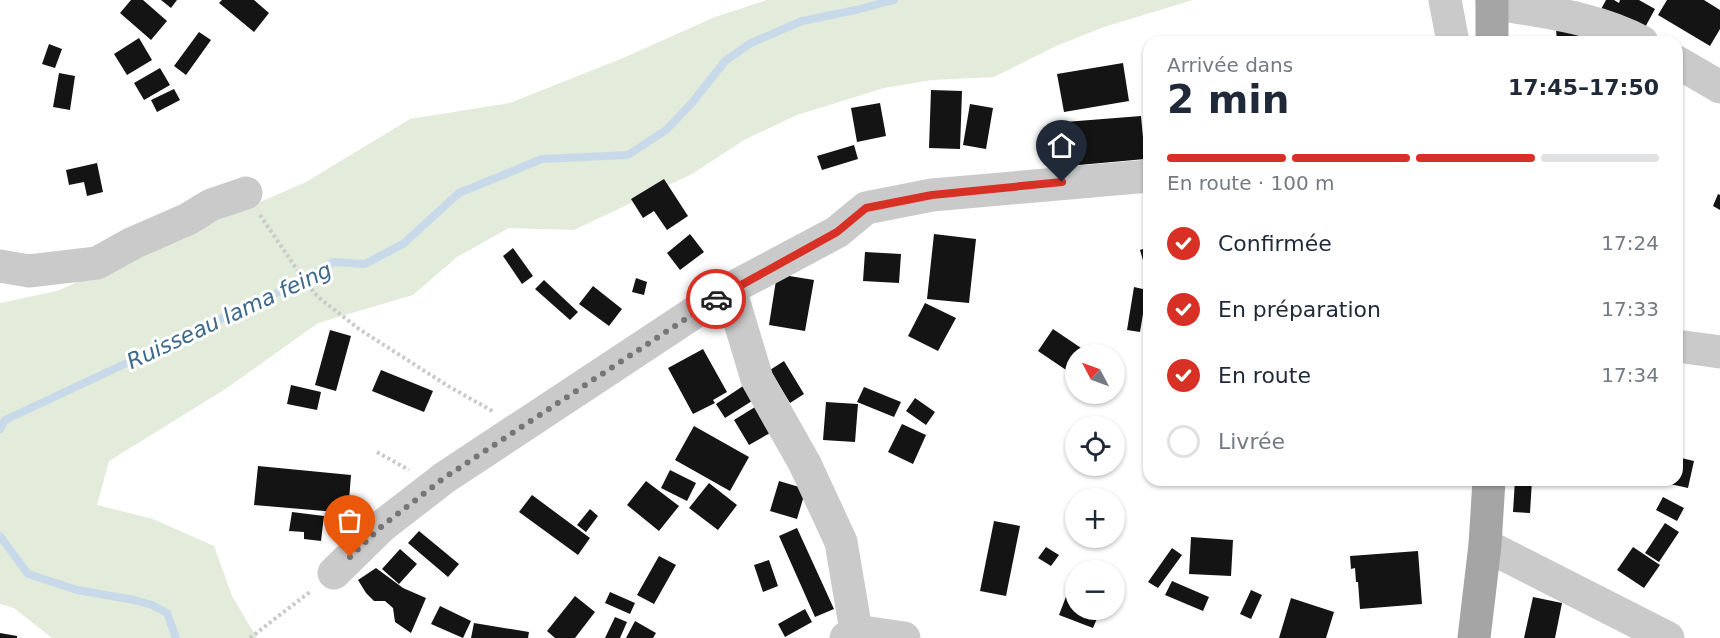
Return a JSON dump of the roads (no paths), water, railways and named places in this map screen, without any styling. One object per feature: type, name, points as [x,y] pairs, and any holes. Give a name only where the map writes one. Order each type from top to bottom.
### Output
[{"type":"main road","points":[[1491,36],[1492,2]]},
{"type":"main road","points":[[1474,638],[1490,486]]},
{"type":"street","points":[[1445,0],[1452,36]]},
{"type":"street","points":[[1492,2],[1574,17],[1630,36]]},
{"type":"street","points":[[1683,65],[1720,87]]},
{"type":"street","points":[[334,573],[382,526],[444,478],[730,289],[837,232],[866,208],[932,195],[1143,177]]},
{"type":"street","points":[[0,266],[29,271],[98,263],[133,243],[188,219],[211,205],[246,193]]},
{"type":"street","points":[[730,289],[757,378],[805,464],[840,542],[851,634],[904,638]]},
{"type":"street","points":[[1683,347],[1720,352]]},
{"type":"street","points":[[1485,545],[1663,637]]},
{"type":"waterway","name":"Ruisseau lama feing","points":[[0,429],[5,420],[304,280],[333,262],[365,264],[403,244],[459,193],[542,159],[628,155],[666,130],[692,103],[725,61],[751,43],[802,21],[894,0]]},
{"type":"waterway","points":[[0,536],[28,574],[77,590],[152,605],[167,613],[176,638]]}]
